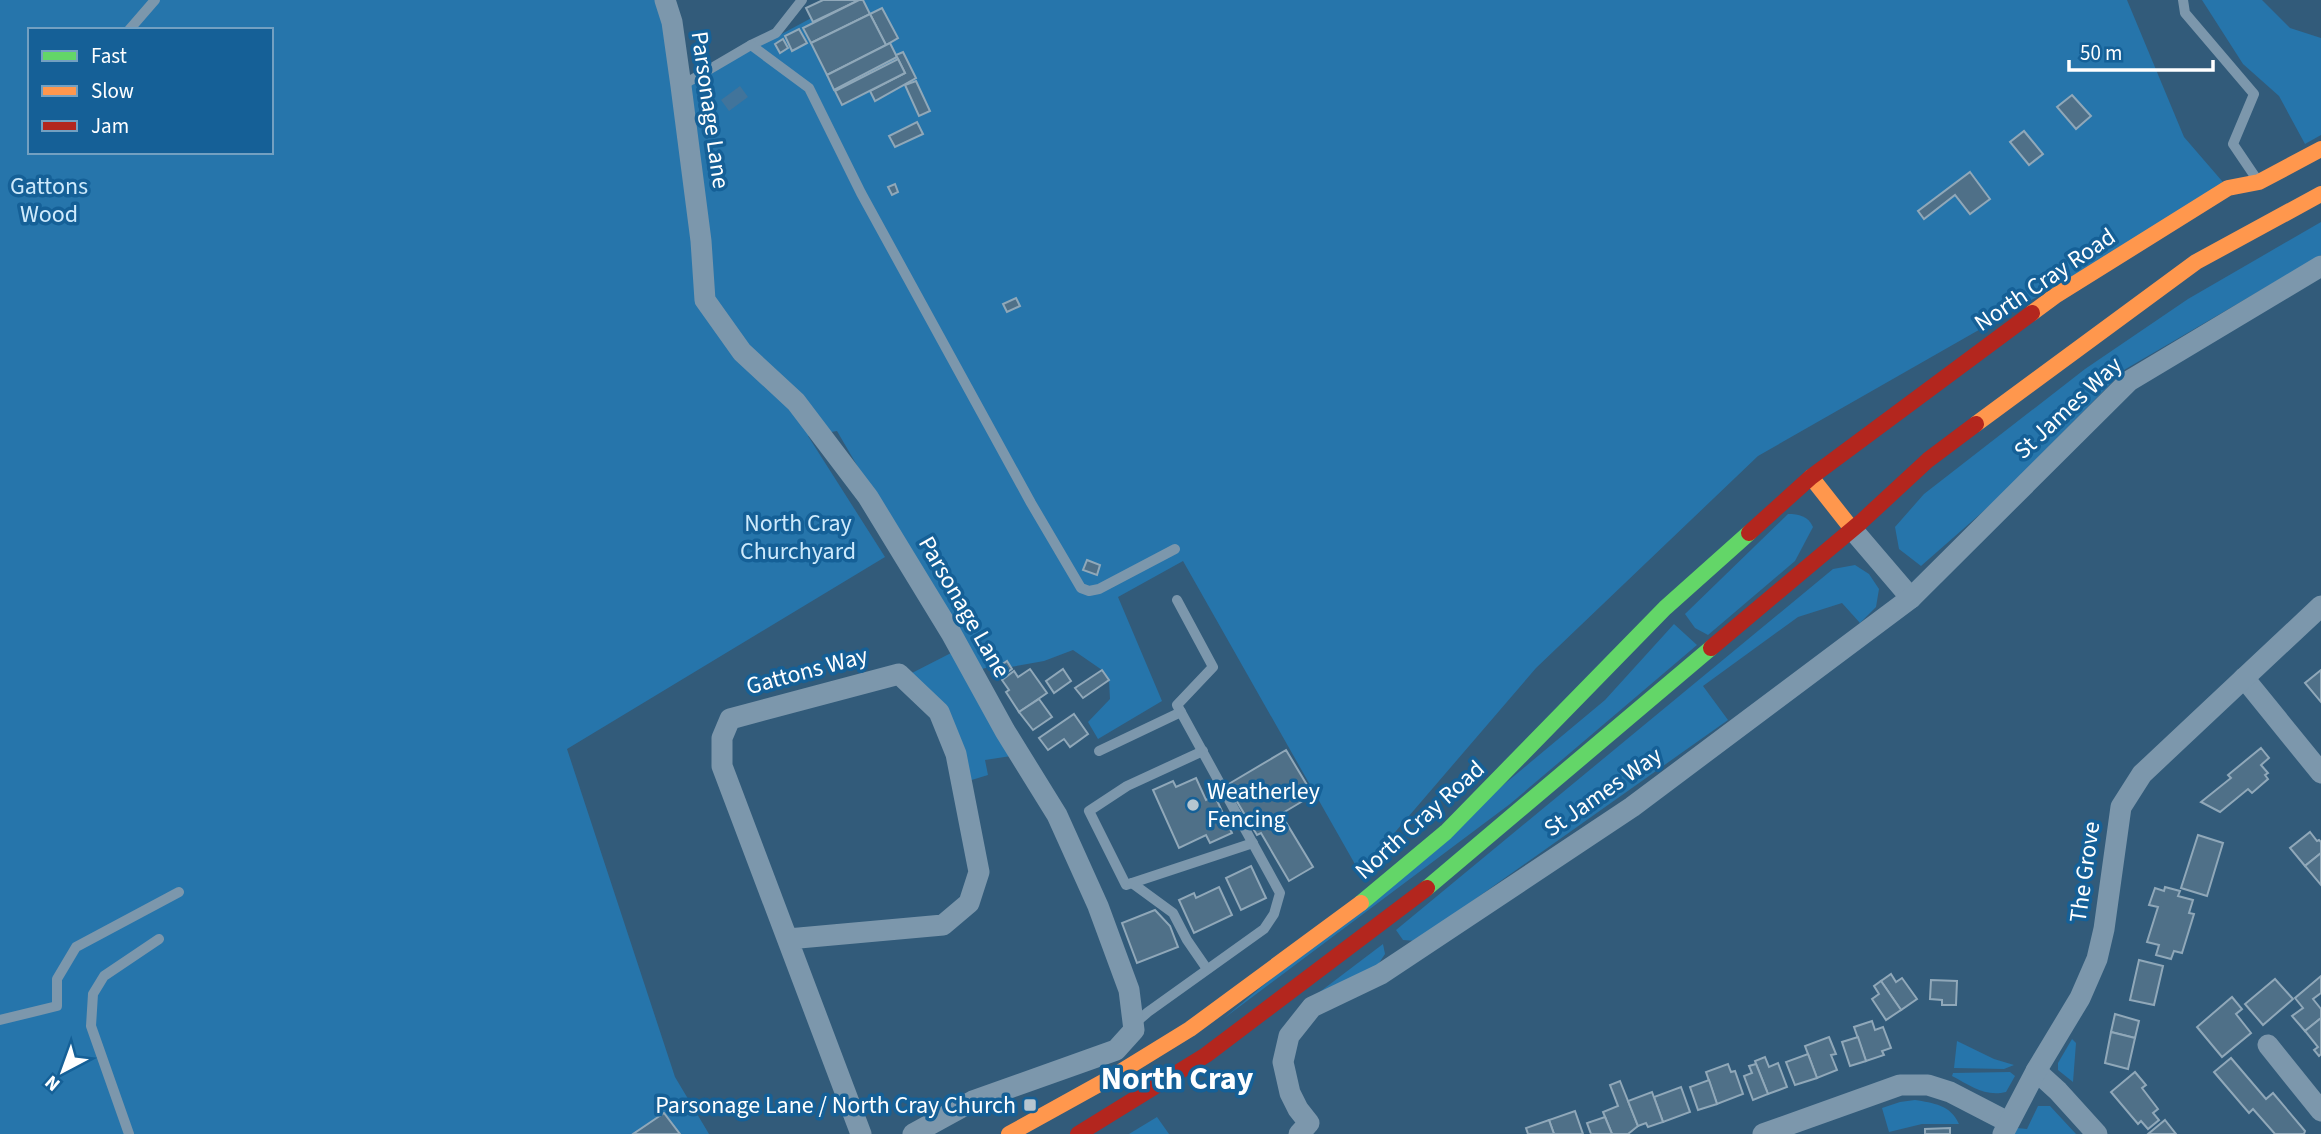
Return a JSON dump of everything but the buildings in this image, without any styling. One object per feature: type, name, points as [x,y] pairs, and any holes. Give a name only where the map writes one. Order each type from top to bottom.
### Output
[{"type":"main road","name":"North Cray Road","points":[[1009,1134],[1112,1077],[1190,1029],[1346,916],[1446,832],[1665,608],[1811,477],[2055,296],[2228,188],[2259,182],[2321,149]]},
{"type":"main road","points":[[1078,1134],[1206,1055],[1407,905],[1852,528],[1928,460],[2196,262],[2321,194]]},
{"type":"main road","points":[[1811,477],[1852,528]]},
{"type":"street","name":"Parsonage Lane","points":[[665,0],[672,22],[681,86],[701,241],[705,300],[742,352],[796,402],[868,497],[951,634],[1057,815],[1098,906],[1129,990],[1133,1025]]},
{"type":"street","name":"St James Way","points":[[1310,1130],[1290,1093],[1283,1062],[1289,1035],[1312,1007],[1381,974],[1632,807],[1912,598],[2129,381],[2321,266]]},
{"type":"street","points":[[1852,528],[1912,598]]},
{"type":"street","name":"The Grove","points":[[1763,1134],[1900,1085],[1928,1085],[1950,1092],[2006,1128],[2036,1071],[2080,998],[2097,959],[2104,929],[2120,807],[2142,774],[2321,606]]},
{"type":"street","name":"Gattons Way","points":[[788,939],[943,925],[969,904],[979,872],[956,754],[939,712],[899,674],[730,719],[722,738],[722,766],[861,1134]]},
{"type":"street","points":[[2244,678],[2321,773]]},
{"type":"street","points":[[913,1134],[974,1101],[1116,1050],[1135,1030],[1133,1025]]},
{"type":"street","points":[[2267,1045],[2321,1111]]},
{"type":"street","points":[[2036,1071],[2097,1134]]},
{"type":"lane","points":[[131,28],[155,0]]},
{"type":"lane","points":[[681,86],[776,33],[802,0]]},
{"type":"lane","points":[[2183,0],[2185,13],[2254,94],[2233,144],[2259,182]]},
{"type":"lane","points":[[751,45],[809,88],[861,193],[1031,503],[1081,588],[1090,591],[1098,589],[1175,549]]},
{"type":"lane","points":[[1133,1025],[1264,929],[1274,914],[1280,893],[1177,705],[1213,667],[1177,600]]},
{"type":"lane","points":[[1099,751],[1181,712]]},
{"type":"lane","points":[[1203,751],[1127,786],[1089,811],[1126,885],[1253,843]]},
{"type":"lane","points":[[1132,883],[1173,913],[1207,970]]},
{"type":"lane","points":[[0,1020],[57,1006],[57,979],[76,947],[179,892]]},
{"type":"lane","points":[[129,1134],[91,1026],[93,994],[104,976],[159,939]]},
{"type":"green space","points":[[0,0],[659,0],[690,83],[845,0],[2127,0],[2184,137],[2228,188],[1758,456],[1536,668],[1360,873],[1183,561],[1118,597],[1162,701],[1098,739],[1088,722],[1110,699],[1109,680],[1102,670],[1073,650],[1044,661],[1011,667],[1007,661],[1001,665],[976,670],[837,431],[808,436],[885,557],[567,749],[675,1077],[709,1134],[0,1134]]},
{"type":"green space","points":[[2202,0],[2262,0],[2290,28],[2321,38],[2321,135],[2305,144],[2279,96],[2243,64]]},
{"type":"green space","points":[[2321,222],[2321,255],[2124,370],[1995,501],[1921,566],[1899,549],[1895,527],[1924,494],[2085,369],[2188,299]]},
{"type":"green space","points":[[1788,514],[1803,516],[1813,527],[1795,561],[1708,635],[1695,628],[1685,614]]},
{"type":"green space","points":[[1855,565],[1869,574],[1879,589],[1876,607],[1860,623],[1842,603],[1798,617],[1703,686],[1728,720],[1416,941],[1403,940],[1396,930],[1833,569]]},
{"type":"green space","points":[[1674,624],[1697,645],[1510,804],[1223,1019],[1605,700]]},
{"type":"green space","points":[[951,653],[1011,756],[985,760],[988,775],[965,782],[910,674]]},
{"type":"green space","points":[[1383,944],[1385,954],[1377,966],[1313,997]]},
{"type":"green space","points":[[2072,1039],[2076,1043],[2073,1082],[2058,1070],[2058,1063]]},
{"type":"green space","points":[[1957,1041],[1994,1059],[2014,1065],[2004,1069],[1954,1068]]},
{"type":"green space","points":[[2010,1072],[2015,1076],[2006,1092],[1998,1093],[1978,1090],[1952,1076],[1953,1073]]},
{"type":"green space","points":[[1915,1100],[1946,1109],[1959,1124],[1922,1124],[1889,1132],[1882,1108]]},
{"type":"green space","points":[[2038,1106],[2050,1106],[2076,1134],[2014,1134],[2017,1128],[2027,1129]]},
{"type":"green space","points":[[1157,1117],[1169,1134],[1129,1134]]},
{"type":"shaded area","points":[[740,86],[748,97],[729,111],[721,100]]},
{"type":"traffic: fast","points":[[1361,903],[1446,832],[1665,608],[1749,533]]},
{"type":"traffic: fast","points":[[1427,888],[1711,648]]},
{"type":"traffic: slow","points":[[2032,313],[2228,188],[2259,182],[2321,149]]},
{"type":"traffic: slow","points":[[1976,424],[2196,262],[2321,194]]},
{"type":"traffic: slow","points":[[1811,477],[1852,529]]},
{"type":"traffic: slow","points":[[1009,1134],[1112,1077],[1190,1029],[1361,903]]},
{"type":"traffic: jam","points":[[1749,533],[1811,477],[2032,313]]},
{"type":"traffic: jam","points":[[1711,648],[1861,522],[1928,460],[1976,424]]},
{"type":"traffic: jam","points":[[1078,1134],[1206,1055],[1427,888]]},
{"type":"place","name":"Weatherley Fencing","points":[[1193,805]]},
{"type":"place","name":"Parsonage Lane / North Cray Church","points":[[1030,1105]]},
{"type":"district","name":"North Cray","points":[[1177,1079]]},
{"type":"park label","name":"Gattons Wood","points":[[49,200]]},
{"type":"park label","name":"North Cray Churchyard","points":[[798,537]]}]
